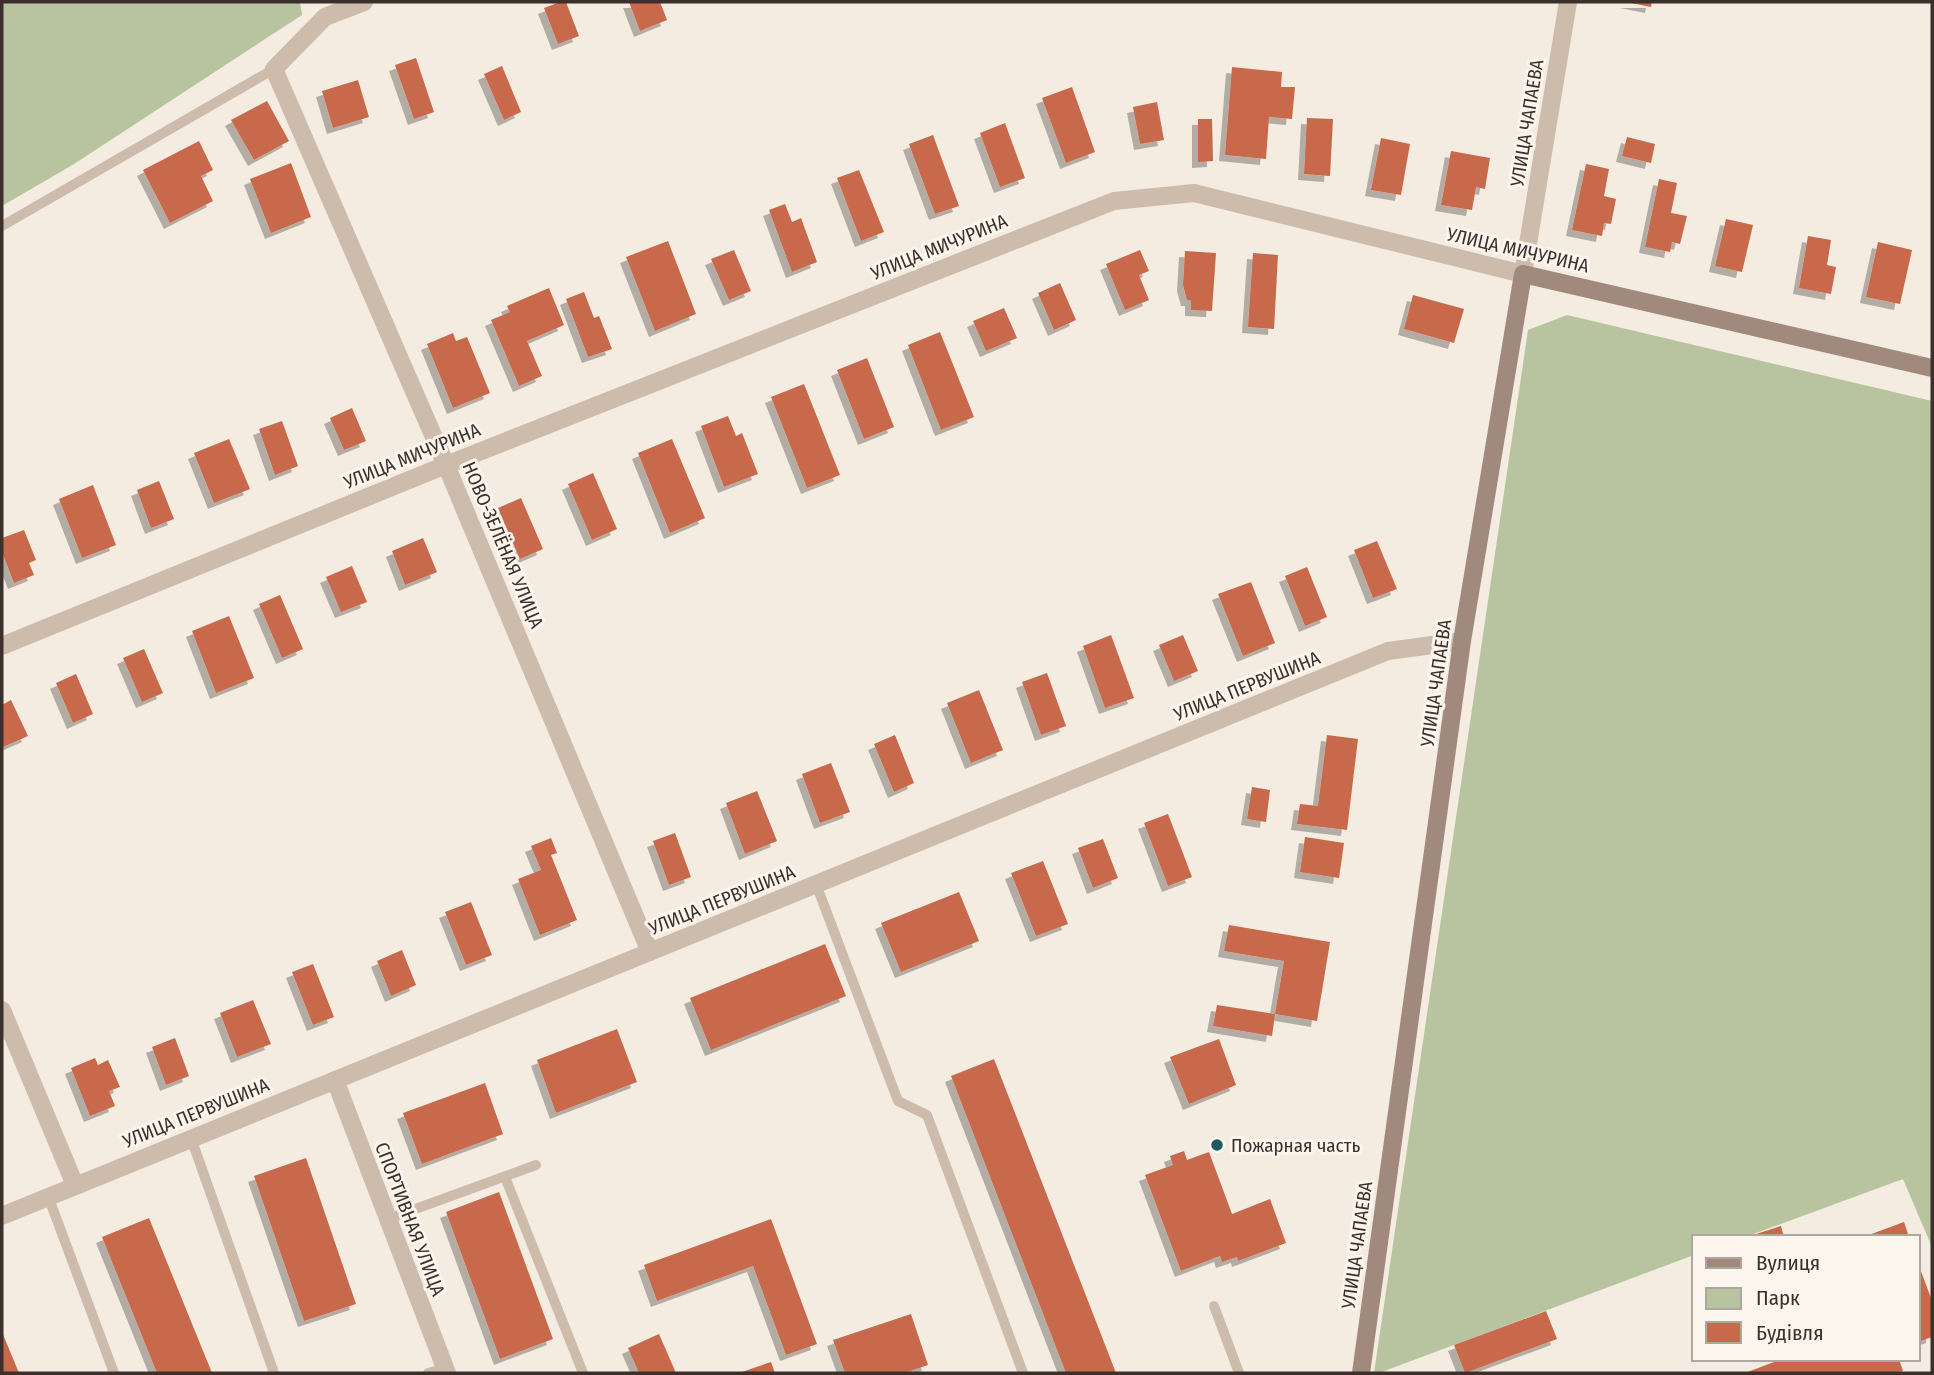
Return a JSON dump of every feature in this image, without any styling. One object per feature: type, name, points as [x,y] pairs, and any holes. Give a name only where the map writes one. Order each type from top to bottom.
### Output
[{"type":"main road","name":"УЛИЦА МИЧУРИНА","points":[[1523,274],[1932,368]]},
{"type":"main road","name":"УЛИЦА ЧАПАЕВА","points":[[1361,1373],[1462,641],[1523,274]]},
{"type":"street","points":[[274,69],[321,9],[364,2]]},
{"type":"street","name":"УЛИЦА ЧАПАЕВА","points":[[1523,274],[1568,2]]},
{"type":"street","name":"НОВО-ЗЕЛЁНАЯ УЛИЦА","points":[[274,69],[446,465],[650,952]]},
{"type":"street","name":"УЛИЦА МИЧУРИНА","points":[[2,646],[446,465],[1114,201],[1194,193],[1523,274]]},
{"type":"street","name":"УЛИЦА ПЕРВУШИНА","points":[[2,1216],[1388,651],[1462,641]]},
{"type":"street","points":[[2,1010],[75,1185]]},
{"type":"street","name":"СПОРТИВНАЯ УЛИЦА","points":[[335,1080],[388,1219],[440,1371]]},
{"type":"lane","points":[[2,226],[274,69]]},
{"type":"lane","points":[[816,884],[898,1101],[927,1115],[1023,1373]]},
{"type":"lane","points":[[191,1138],[274,1373]]},
{"type":"lane","points":[[388,1219],[536,1165]]},
{"type":"lane","points":[[505,1177],[583,1373]]},
{"type":"lane","points":[[48,1196],[114,1373]]},
{"type":"lane","points":[[1214,1307],[1239,1373]]},
{"type":"green space","points":[[2,2],[300,2],[302,15],[74,164],[2,206]]},
{"type":"green space","points":[[1567,315],[1932,401],[1932,1247],[1903,1179],[1750,1235],[1692,1235],[1692,1256],[1374,1373],[1528,330]]},
{"type":"building","points":[[566,2],[579,36],[558,44],[544,8]]},
{"type":"building","points":[[629,2],[660,2],[667,20],[640,31]]},
{"type":"building","points":[[1626,2],[1652,2],[1651,7]]},
{"type":"building","points":[[416,58],[434,112],[414,119],[395,65]]},
{"type":"building","points":[[502,66],[521,112],[504,120],[484,74]]},
{"type":"building","points":[[1232,67],[1282,72],[1281,87],[1295,87],[1292,119],[1269,117],[1266,159],[1225,155]]},
{"type":"building","points":[[358,80],[369,117],[333,128],[322,91]]},
{"type":"building","points":[[1072,87],[1095,152],[1066,163],[1042,98]]},
{"type":"building","points":[[267,101],[289,141],[254,160],[231,120]]},
{"type":"building","points":[[1157,102],[1164,140],[1140,144],[1133,107]]},
{"type":"building","points":[[1307,118],[1333,119],[1330,176],[1304,174]]},
{"type":"building","points":[[1198,119],[1212,119],[1213,161],[1198,162]]},
{"type":"building","points":[[1005,123],[1025,178],[1000,187],[980,133]]},
{"type":"building","points":[[933,135],[959,206],[935,214],[909,144]]},
{"type":"building","points":[[1627,137],[1655,144],[1651,163],[1622,156]]},
{"type":"building","points":[[1381,138],[1410,144],[1401,195],[1371,190]]},
{"type":"building","points":[[199,141],[213,170],[201,176],[213,201],[170,223],[143,170]]},
{"type":"building","points":[[1451,151],[1490,158],[1485,189],[1476,187],[1472,210],[1441,205]]},
{"type":"building","points":[[291,163],[311,217],[271,233],[250,179]]},
{"type":"building","points":[[1586,164],[1609,169],[1604,196],[1616,199],[1611,224],[1604,223],[1602,236],[1572,230]]},
{"type":"building","points":[[859,170],[884,232],[861,241],[837,178]]},
{"type":"building","points":[[1659,179],[1677,183],[1671,213],[1687,216],[1680,244],[1672,242],[1670,252],[1645,247]]},
{"type":"building","points":[[785,204],[792,222],[801,218],[817,262],[792,272],[769,210]]},
{"type":"building","points":[[1726,219],[1753,225],[1742,272],[1715,266]]},
{"type":"building","points":[[1808,236],[1831,240],[1827,265],[1836,267],[1831,294],[1799,288]]},
{"type":"building","points":[[668,241],[696,314],[655,331],[626,257]]},
{"type":"building","points":[[1878,242],[1912,250],[1900,304],[1866,297]]},
{"type":"building","points":[[734,250],[751,291],[729,300],[711,259]]},
{"type":"building","points":[[1140,250],[1149,271],[1139,275],[1149,300],[1125,310],[1106,264]]},
{"type":"building","points":[[1185,251],[1216,253],[1212,311],[1191,310],[1191,300],[1187,300],[1183,285]]},
{"type":"building","points":[[1253,253],[1278,255],[1274,329],[1248,327]]},
{"type":"building","points":[[1060,283],[1076,320],[1054,330],[1038,293]]},
{"type":"building","points":[[549,288],[564,325],[527,341],[542,376],[519,386],[491,320],[510,312],[507,306]]},
{"type":"building","points":[[584,292],[594,318],[599,316],[612,349],[588,357],[566,299]]},
{"type":"building","points":[[1413,295],[1464,309],[1454,343],[1404,329]]},
{"type":"building","points":[[1004,308],[1017,338],[986,351],[973,321]]},
{"type":"building","points":[[940,332],[974,417],[941,430],[908,345]]},
{"type":"building","points":[[453,333],[456,341],[467,337],[490,393],[453,408],[427,344]]},
{"type":"building","points":[[867,358],[894,427],[864,439],[837,370]]},
{"type":"building","points":[[804,384],[840,475],[807,488],[771,397]]},
{"type":"building","points":[[352,408],[366,441],[344,450],[330,418]]},
{"type":"building","points":[[728,416],[736,436],[742,433],[758,474],[724,487],[701,426]]},
{"type":"building","points":[[282,421],[298,466],[275,475],[259,429]]},
{"type":"building","points":[[229,439],[250,489],[214,503],[194,453]]},
{"type":"building","points":[[672,439],[705,518],[670,533],[638,453]]},
{"type":"building","points":[[593,473],[617,529],[592,540],[568,484]]},
{"type":"building","points":[[159,481],[174,519],[151,528],[137,490]]},
{"type":"building","points":[[93,485],[116,545],[82,558],[59,499]]},
{"type":"building","points":[[521,498],[543,549],[520,559],[498,508]]},
{"type":"building","points":[[24,530],[36,560],[29,563],[34,575],[14,583],[2,552],[2,538]]},
{"type":"building","points":[[423,538],[437,572],[405,585],[392,551]]},
{"type":"building","points":[[1377,541],[1397,589],[1373,598],[1354,550]]},
{"type":"building","points":[[352,566],[367,602],[341,612],[326,577]]},
{"type":"building","points":[[1307,567],[1327,617],[1305,626],[1285,576]]},
{"type":"building","points":[[1251,582],[1275,643],[1243,656],[1218,594]]},
{"type":"building","points":[[280,595],[303,649],[282,658],[259,604]]},
{"type":"building","points":[[229,616],[254,678],[216,693],[192,631]]},
{"type":"building","points":[[1111,635],[1134,698],[1105,708],[1083,646]]},
{"type":"building","points":[[1183,635],[1198,671],[1174,681],[1159,645]]},
{"type":"building","points":[[144,649],[163,693],[142,702],[123,658]]},
{"type":"building","points":[[1047,673],[1066,726],[1041,735],[1022,682]]},
{"type":"building","points":[[76,674],[93,714],[73,723],[56,683]]},
{"type":"building","points":[[979,690],[1003,750],[971,763],[947,703]]},
{"type":"building","points":[[11,700],[28,736],[3,747],[2,705]]},
{"type":"building","points":[[895,735],[914,783],[894,792],[874,744]]},
{"type":"building","points":[[1327,735],[1358,739],[1347,830],[1297,824],[1300,804],[1318,806]]},
{"type":"building","points":[[831,763],[850,812],[820,823],[802,774]]},
{"type":"building","points":[[1252,787],[1270,790],[1266,822],[1247,819]]},
{"type":"building","points":[[757,791],[777,841],[745,854],[726,803]]},
{"type":"building","points":[[1168,814],[1192,877],[1168,886],[1144,823]]},
{"type":"building","points":[[675,833],[691,877],[669,885],[653,841]]},
{"type":"building","points":[[1305,837],[1344,843],[1339,878],[1300,872]]},
{"type":"building","points":[[551,838],[557,853],[551,855],[577,920],[540,935],[518,879],[541,870],[531,846]]},
{"type":"building","points":[[1103,839],[1118,878],[1093,888],[1078,848]]},
{"type":"building","points":[[1043,861],[1068,924],[1036,936],[1011,873]]},
{"type":"building","points":[[959,892],[979,941],[901,972],[881,923]]},
{"type":"building","points":[[471,902],[492,955],[466,965],[445,912]]},
{"type":"building","points":[[1229,925],[1330,942],[1317,1021],[1275,1014],[1284,961],[1224,951]]},
{"type":"building","points":[[825,944],[846,996],[711,1050],[690,998]]},
{"type":"building","points":[[402,950],[416,985],[391,996],[377,961]]},
{"type":"building","points":[[313,964],[334,1017],[313,1025],[292,972]]},
{"type":"building","points":[[253,1000],[271,1044],[237,1057],[220,1013]]},
{"type":"building","points":[[1217,1005],[1275,1014],[1272,1036],[1213,1026]]},
{"type":"building","points":[[617,1029],[637,1082],[556,1113],[537,1060]]},
{"type":"building","points":[[175,1038],[189,1076],[166,1085],[152,1047]]},
{"type":"building","points":[[1219,1039],[1236,1085],[1189,1104],[1170,1057]]},
{"type":"building","points":[[95,1058],[98,1065],[108,1060],[120,1087],[109,1091],[115,1106],[90,1116],[71,1068]]},
{"type":"building","points":[[994,1059],[1116,1373],[1066,1373],[951,1076]]},
{"type":"building","points":[[485,1083],[503,1134],[422,1164],[403,1113]]},
{"type":"building","points":[[1184,1151],[1187,1160],[1209,1152],[1232,1214],[1270,1199],[1286,1243],[1238,1261],[1237,1257],[1222,1262],[1220,1256],[1181,1271],[1145,1175],[1173,1165],[1170,1156]]},
{"type":"building","points":[[306,1158],[356,1304],[304,1321],[254,1176]]},
{"type":"building","points":[[499,1192],[553,1339],[500,1359],[446,1212]]},
{"type":"building","points":[[149,1218],[212,1373],[157,1373],[102,1237]]},
{"type":"building","points":[[771,1219],[817,1344],[786,1355],[753,1266],[657,1301],[644,1265]]},
{"type":"building","points":[[1904,1222],[1908,1235],[1869,1235]]},
{"type":"building","points":[[1781,1226],[1783,1235],[1753,1235]]},
{"type":"building","points":[[1920,1268],[1932,1301],[1932,1337],[1920,1341]]},
{"type":"building","points":[[1546,1311],[1557,1339],[1465,1373],[1454,1345]]},
{"type":"building","points":[[911,1314],[928,1365],[904,1373],[845,1373],[833,1340]]},
{"type":"building","points":[[2,1332],[19,1373],[2,1373]]},
{"type":"building","points":[[659,1334],[676,1373],[639,1373],[628,1348]]},
{"type":"building","points":[[1777,1361],[1900,1361],[1903,1371],[1896,1373],[1745,1373]]},
{"type":"building","points":[[771,1362],[775,1373],[739,1373]]},
{"type":"place","name":"Пожарная часть","points":[[1217,1145]]}]
